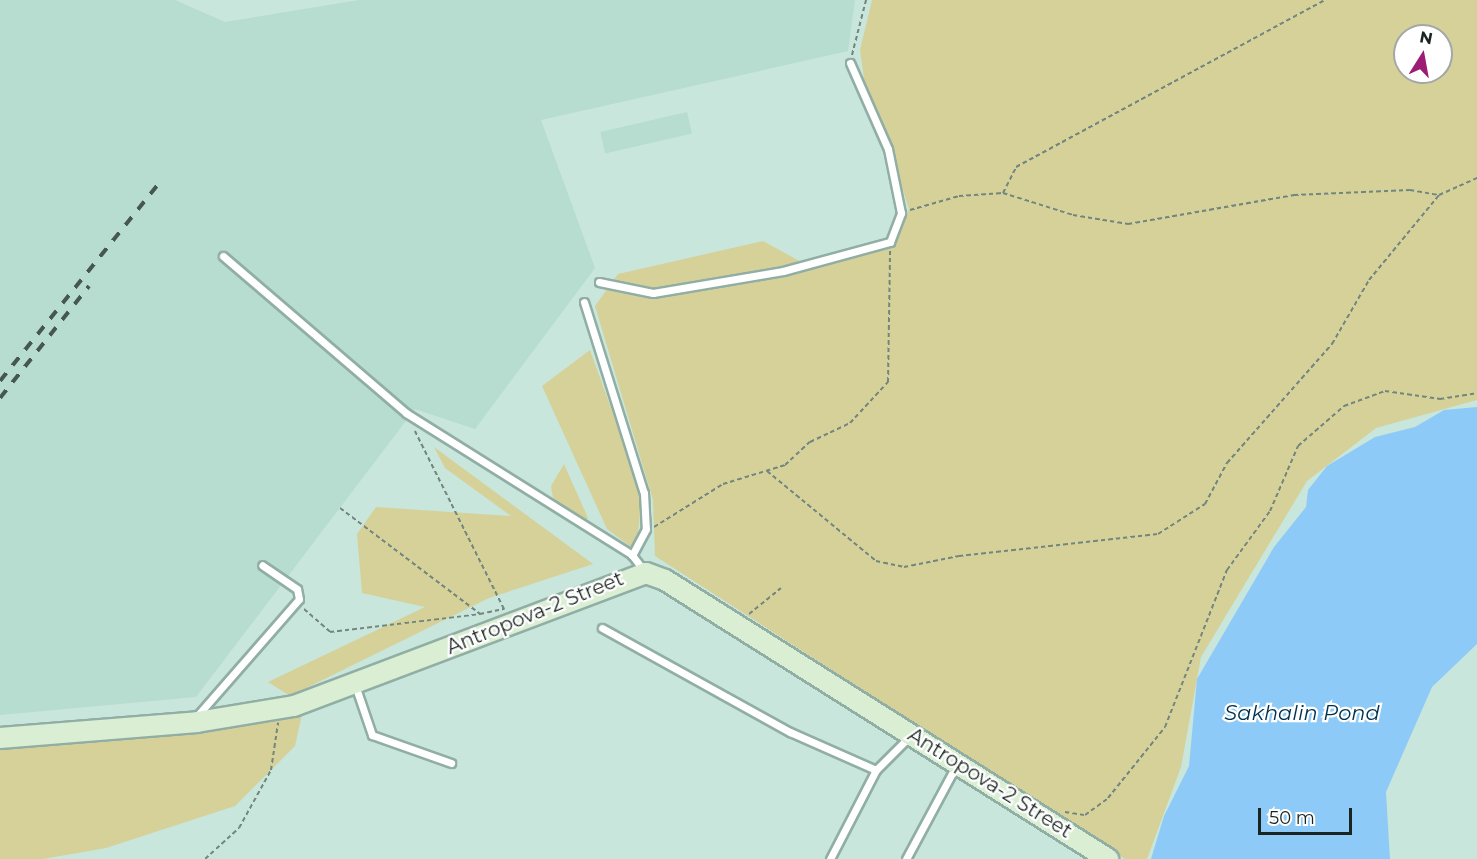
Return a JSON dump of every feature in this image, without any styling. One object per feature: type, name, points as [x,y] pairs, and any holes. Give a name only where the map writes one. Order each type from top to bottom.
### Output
[{"type":"street","name":"Antropova-2 Street","points":[[0,738],[192,723],[280,708],[355,685],[646,573],[730,620],[1052,821],[1108,859]]},
{"type":"lane","points":[[599,282],[653,293],[783,272],[890,243],[901,213],[888,149],[850,63]]},
{"type":"lane","points":[[223,256],[406,413],[632,555],[646,573]]},
{"type":"lane","points":[[584,302],[644,493],[646,529],[632,555]]},
{"type":"lane","points":[[192,723],[296,603],[297,589],[262,565]]},
{"type":"lane","points":[[602,628],[790,732],[876,770]]},
{"type":"lane","points":[[355,685],[372,735],[451,763]]},
{"type":"lane","points":[[830,859],[876,770],[912,734]]},
{"type":"lane","points":[[906,859],[958,762]]},
{"type":"path","points":[[850,63],[866,0]]},
{"type":"path","points":[[1003,193],[1016,167],[1325,0]]},
{"type":"path","points":[[767,471],[876,561],[904,567],[959,556],[1158,534],[1205,504],[1227,463],[1332,344],[1369,280],[1438,195],[1477,178]]},
{"type":"path","points":[[901,213],[959,196],[1003,193],[1073,214],[1128,224],[1294,195],[1410,190],[1438,195]]},
{"type":"path","points":[[646,529],[662,526],[723,484],[785,465],[810,442],[850,423],[888,382],[890,243]]},
{"type":"path","points":[[1052,821],[1062,811],[1085,815],[1108,798],[1165,728],[1227,570],[1270,511],[1298,446],[1344,406],[1385,391],[1440,399],[1477,393]]},
{"type":"path","points":[[296,603],[330,632],[480,614],[504,609],[406,413]]},
{"type":"path","points":[[340,508],[480,614]]},
{"type":"path","points":[[730,620],[760,611],[781,588]]},
{"type":"path","points":[[205,859],[238,828],[271,770],[280,708]]},
{"type":"shaded area","points":[[0,0],[175,0],[225,22],[359,0],[855,0],[848,51],[541,120],[595,268],[475,429],[415,409],[196,697],[0,715]]},
{"type":"shaded area","points":[[872,0],[1477,0],[1477,400],[1376,428],[1307,481],[1201,657],[1181,767],[1147,859],[1125,859],[655,556],[653,500],[595,306],[618,274],[763,241],[814,269],[894,246],[909,209],[877,110],[866,93],[860,50]]},
{"type":"shaded area","points":[[687,112],[692,133],[605,153],[600,132]]},
{"type":"shaded area","points":[[590,350],[642,494],[638,534],[631,547],[607,529],[542,386]]},
{"type":"shaded area","points":[[434,447],[593,564],[489,598],[290,696],[268,682],[425,607],[362,593],[357,534],[376,507],[511,516],[445,468]]},
{"type":"shaded area","points":[[564,464],[588,518],[586,520],[553,498],[551,486]]},
{"type":"shaded area","points":[[302,714],[295,746],[235,806],[106,848],[43,859],[0,859],[0,750],[199,734]]},
{"type":"water","name":"Sakhalin Pond","points":[[1477,407],[1477,644],[1432,687],[1386,792],[1390,859],[1151,859],[1164,816],[1189,766],[1197,679],[1274,547],[1306,507],[1308,490],[1327,466],[1375,437],[1415,427],[1444,410]]},
{"type":"railway","points":[[0,381],[159,183]]},
{"type":"railway","points":[[0,398],[89,286]]}]
